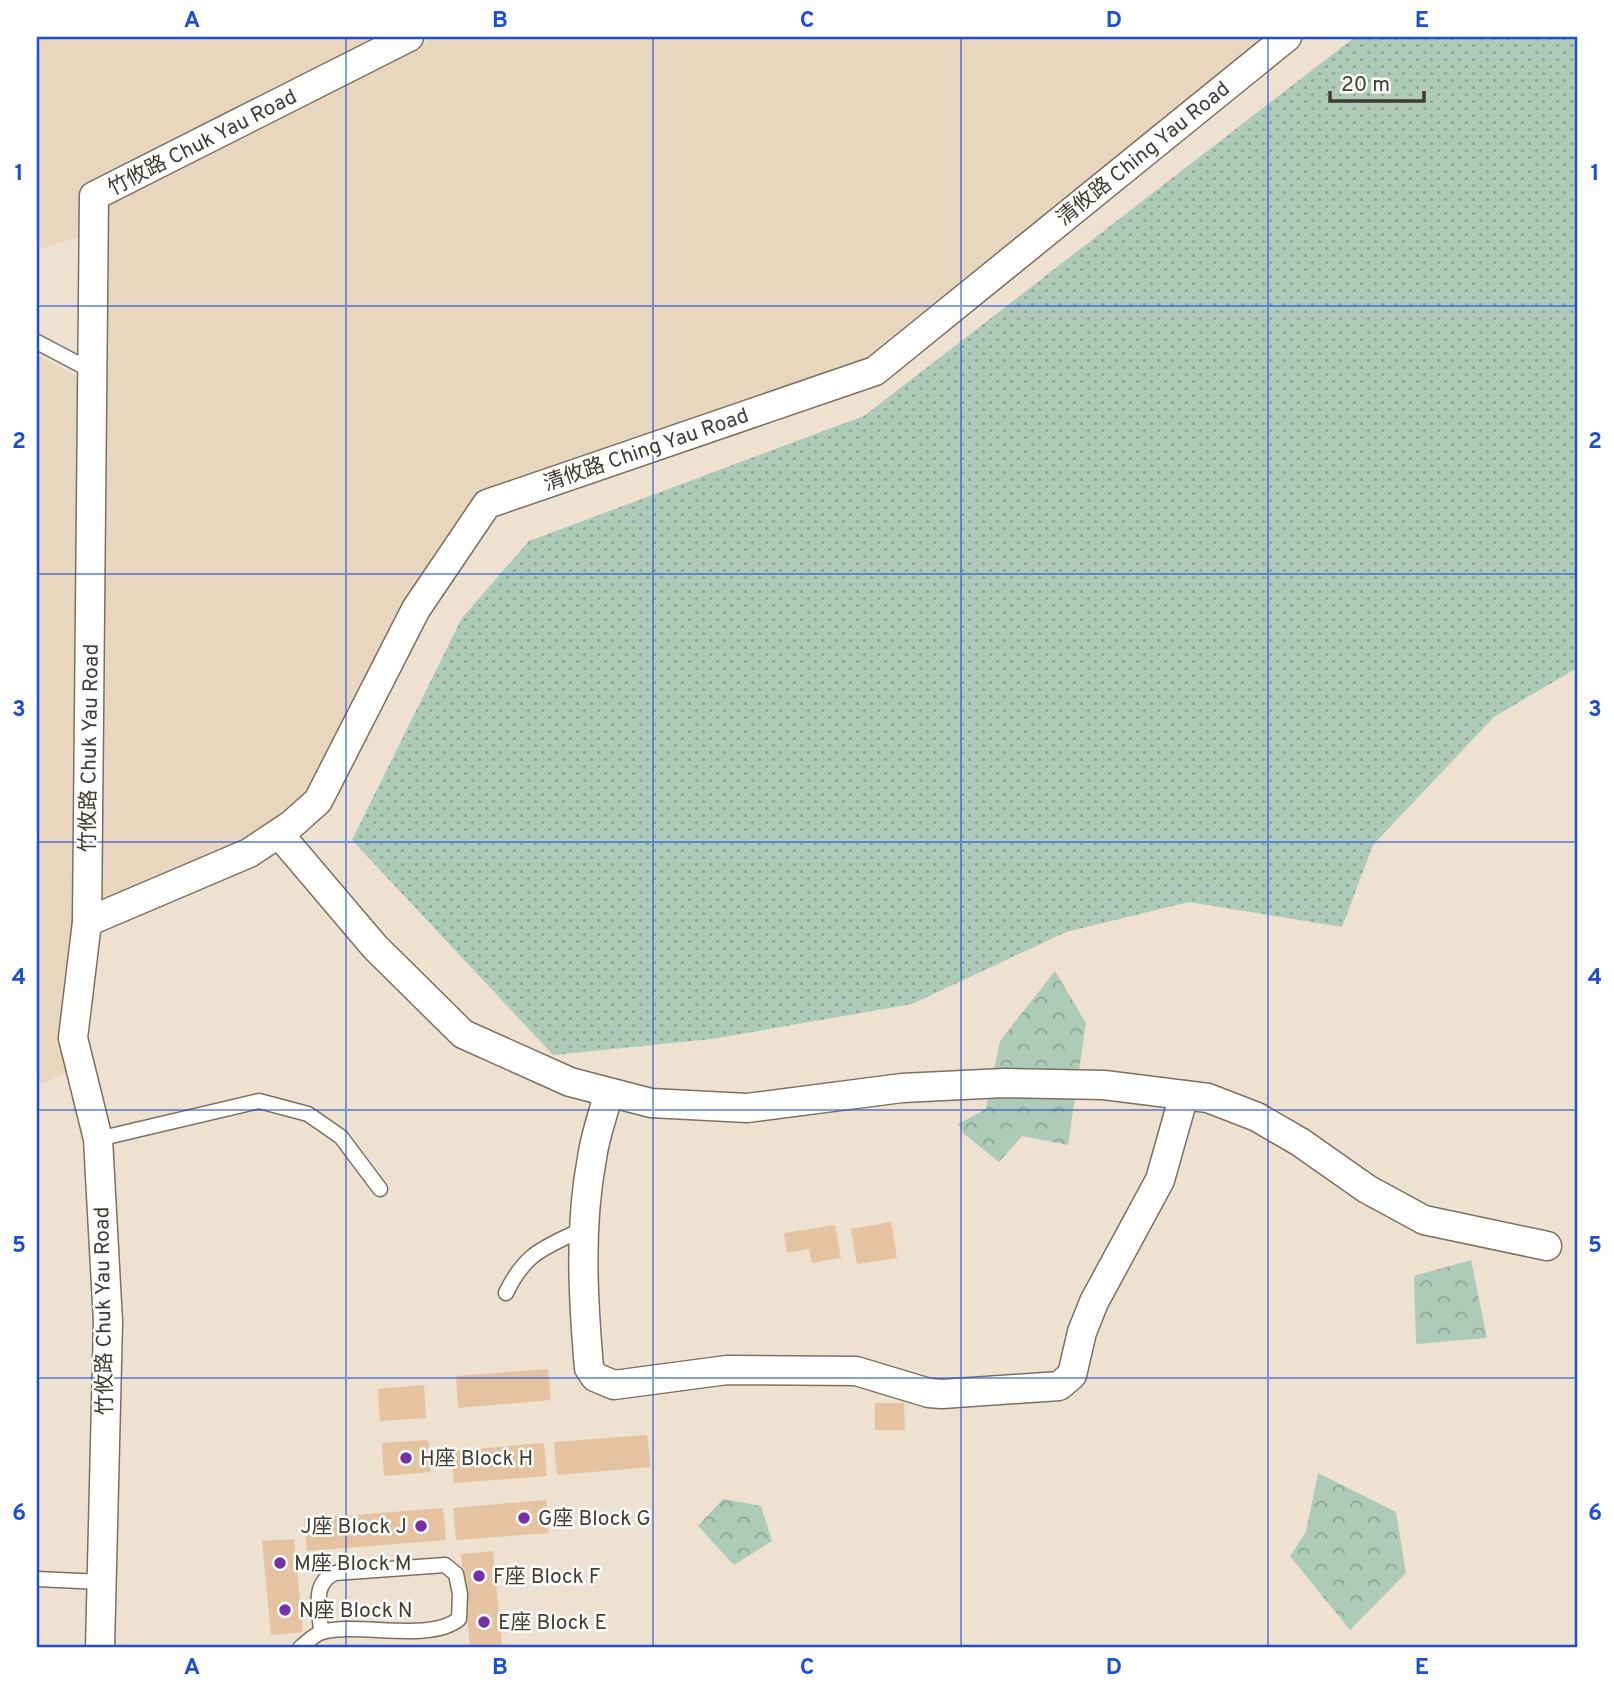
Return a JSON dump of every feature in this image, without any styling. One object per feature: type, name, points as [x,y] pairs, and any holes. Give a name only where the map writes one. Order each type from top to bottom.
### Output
[{"type":"street","name":"竹攸路 Chuk Yau Road","points":[[100,1648],[108,1322],[98,1139],[74,1038],[87,922],[94,196],[409,37]]},
{"type":"street","name":"清攸路 Ching Yau Road","points":[[87,922],[249,853],[279,834],[318,801],[416,609],[487,504],[875,371],[1287,37]]},
{"type":"street","points":[[279,834],[375,947],[463,1034],[570,1082],[608,1095],[651,1103],[747,1108],[902,1088],[1004,1083],[1104,1086],[1208,1098],[1257,1117],[1300,1142],[1367,1189],[1424,1220],[1547,1246]]},
{"type":"street","points":[[608,1095],[592,1156],[585,1228],[582,1290],[589,1368],[606,1383],[727,1370],[843,1370],[865,1372],[929,1393],[1059,1386],[1072,1376],[1082,1332],[1094,1302],[1160,1180],[1184,1095]]},
{"type":"lane","points":[[37,342],[92,371]]},
{"type":"lane","points":[[98,1139],[259,1101],[308,1114],[341,1137],[380,1189]]},
{"type":"lane","points":[[506,1293],[517,1269],[534,1254],[585,1228]]},
{"type":"lane","points":[[300,1648],[321,1632],[433,1628],[453,1624],[459,1619],[460,1594],[456,1574],[445,1565],[335,1573],[324,1577],[318,1586],[321,1632]]},
{"type":"lane","points":[[37,1578],[102,1582]]},
{"type":"shaded area","points":[[37,37],[383,37],[83,189],[82,236],[37,250]]},
{"type":"shaded area","points":[[435,37],[1268,37],[869,360],[480,493],[308,793],[284,816],[243,843],[99,904],[105,204]]},
{"type":"shaded area","points":[[37,356],[80,378],[75,922],[69,1072],[37,1085]]},
{"type":"green space","points":[[1355,37],[1577,37],[1577,668],[1494,717],[1373,845],[1342,927],[1189,902],[1066,932],[912,1004],[712,1039],[553,1055],[352,840],[462,618],[529,541],[864,416]]},
{"type":"green space","points":[[1055,971],[1086,1023],[1068,1145],[1022,1136],[999,1162],[964,1134],[958,1124],[986,1109],[1000,1041]]},
{"type":"green space","points":[[1471,1260],[1487,1338],[1416,1344],[1414,1276]]},
{"type":"green space","points":[[1318,1473],[1396,1512],[1406,1573],[1350,1630],[1290,1556],[1306,1532]]},
{"type":"green space","points":[[723,1499],[761,1506],[772,1541],[734,1565],[698,1526]]},
{"type":"building","points":[[891,1222],[897,1258],[857,1264],[851,1229]]},
{"type":"building","points":[[835,1225],[841,1258],[812,1263],[809,1249],[787,1253],[784,1233]]},
{"type":"building","points":[[548,1369],[551,1400],[458,1408],[456,1376]]},
{"type":"building","name":"H座 Block H","points":[[424,1385],[426,1418],[380,1421],[378,1389]]},
{"type":"building","points":[[875,1403],[904,1403],[905,1430],[875,1430]]},
{"type":"building","points":[[647,1435],[651,1467],[557,1475],[554,1442]]},
{"type":"building","name":"H座 Block H","points":[[428,1440],[431,1472],[384,1476],[382,1443]]},
{"type":"building","points":[[544,1443],[547,1476],[454,1483],[451,1451]]},
{"type":"building","points":[[546,1500],[549,1533],[456,1540],[453,1508]]},
{"type":"building","points":[[443,1508],[446,1540],[307,1551],[304,1519]]},
{"type":"building","points":[[294,1539],[303,1632],[271,1635],[262,1541]]},
{"type":"building","points":[[493,1551],[502,1644],[470,1647],[461,1554]]},
{"type":"place","name":"H座 Block H","points":[[406,1458]]},
{"type":"place","name":"G座 Block G","points":[[524,1518]]},
{"type":"place","name":"J座 Block J","points":[[421,1526]]},
{"type":"place","name":"M座 Block M","points":[[280,1563]]},
{"type":"place","name":"F座 Block F","points":[[479,1576]]},
{"type":"place","name":"N座 Block N","points":[[285,1610]]},
{"type":"place","name":"E座 Block E","points":[[484,1622]]}]
